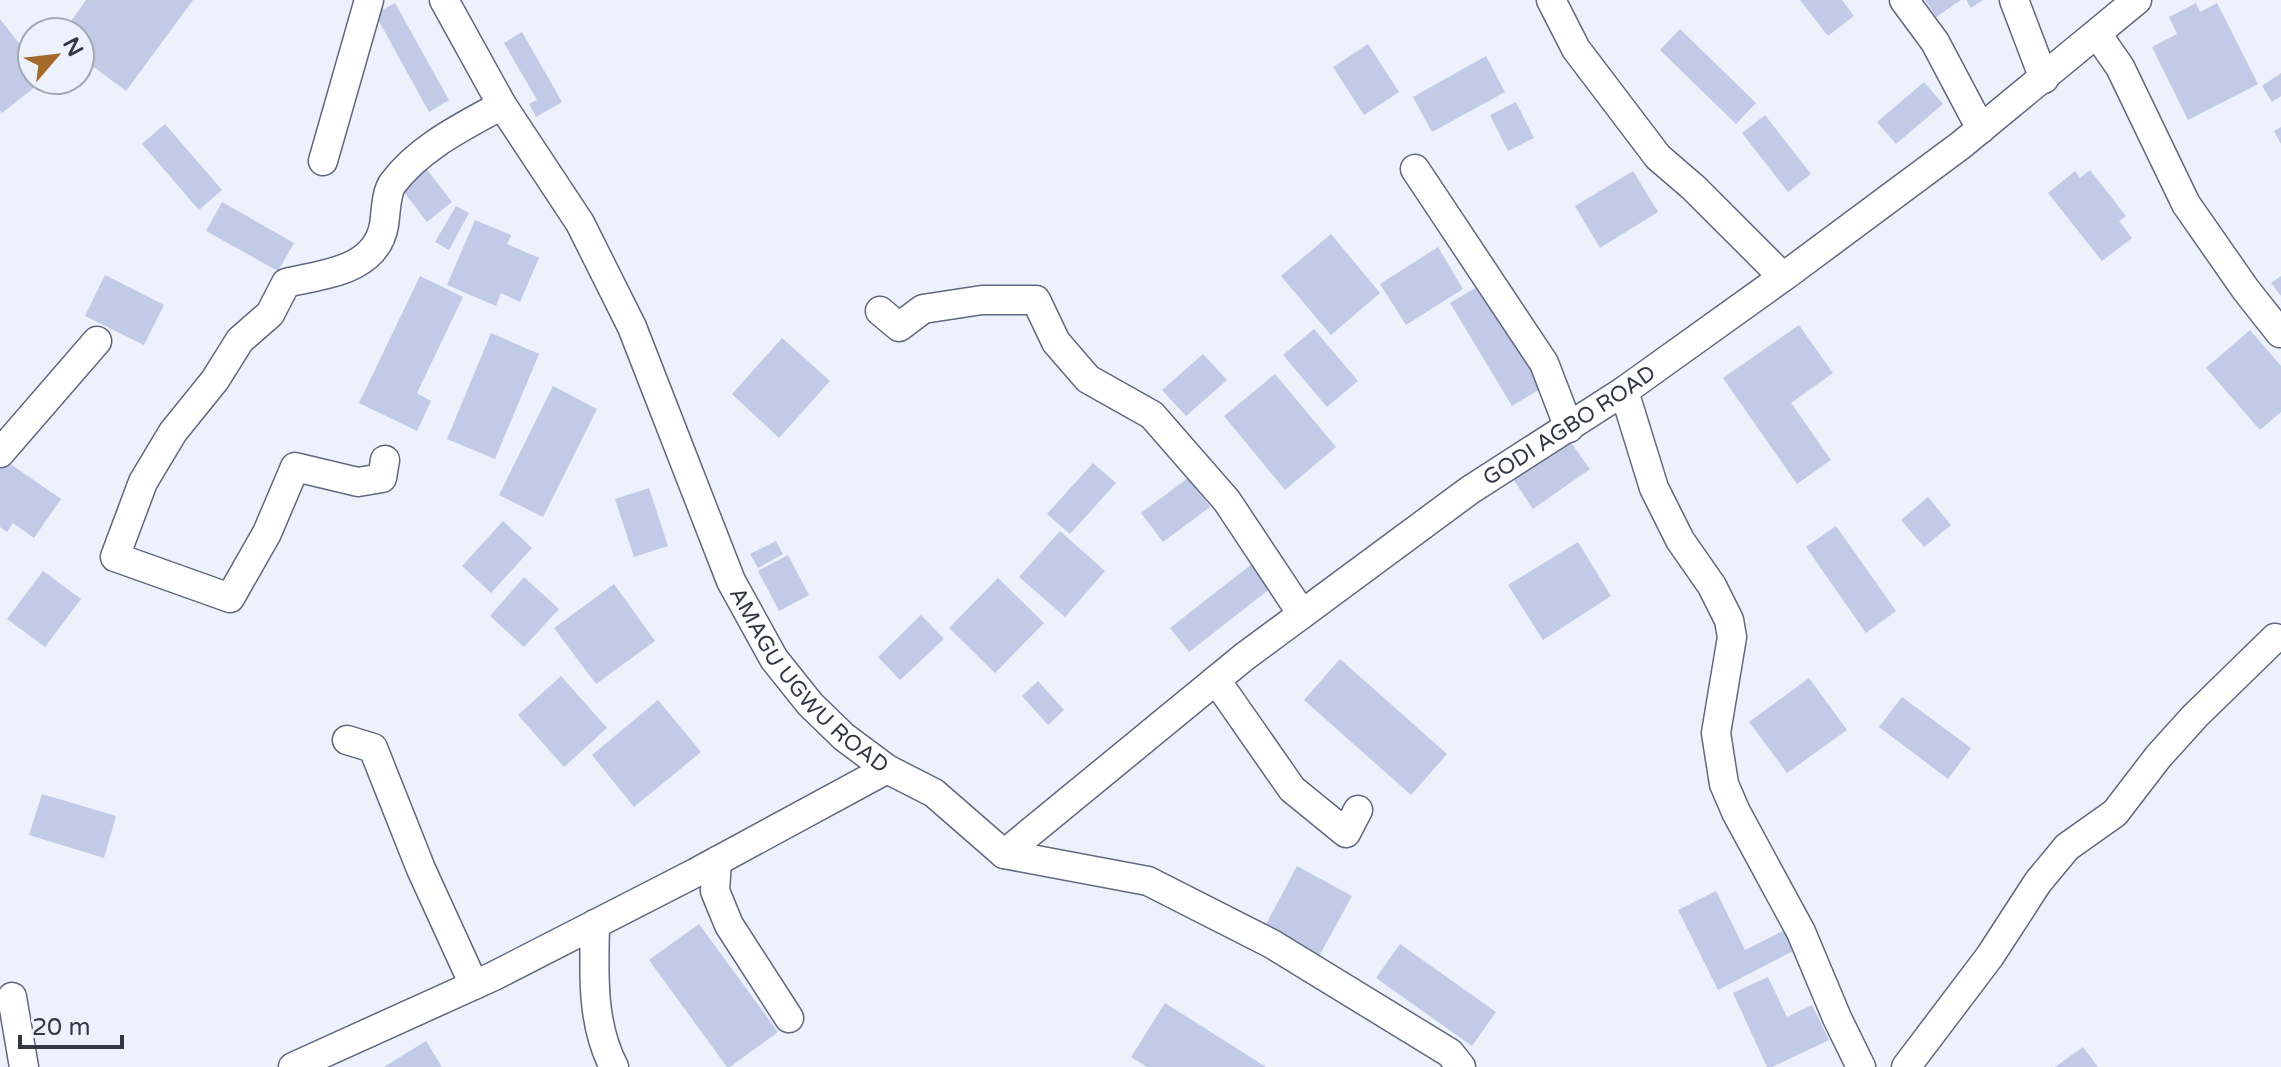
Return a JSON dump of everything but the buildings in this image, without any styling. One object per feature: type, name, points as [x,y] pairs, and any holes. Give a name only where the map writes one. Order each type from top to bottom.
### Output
[{"type":"street","points":[[323,161],[369,0]]},
{"type":"street","name":"AMAGU UGWU ROAD","points":[[444,0],[502,105],[580,223],[632,327],[731,581],[774,659],[810,704],[844,737],[887,769],[934,793],[1004,854]]},
{"type":"street","points":[[1551,0],[1576,49],[1658,157],[1694,188],[1783,277]]},
{"type":"street","points":[[1904,0],[1935,42],[1981,129]]},
{"type":"street","points":[[2014,0],[2044,79]]},
{"type":"street","points":[[2115,12],[2120,67],[2186,204],[2280,333]]},
{"type":"street","name":"GODI AGBO ROAD","points":[[1004,854],[1216,680],[1302,614],[1470,490],[1624,391],[1981,129],[2044,79],[2115,12]]},
{"type":"street","points":[[385,460],[382,478],[358,482],[295,467],[267,533],[230,598],[115,557],[143,482],[173,432],[215,380],[240,340],[270,314],[286,283],[362,263],[382,236],[390,186],[423,152],[502,105]]},
{"type":"street","points":[[1415,169],[1544,363],[1569,428]]},
{"type":"street","points":[[880,311],[899,327],[923,309],[982,300],[1036,300],[1056,342],[1088,379],[1152,415],[1227,501],[1302,614]]},
{"type":"street","points":[[0,453],[97,341]]},
{"type":"street","points":[[1624,391],[1654,488],[1680,540],[1712,586],[1729,620],[1732,637],[1716,733],[1724,784],[1801,932],[1861,1067]]},
{"type":"street","points":[[1906,1067],[1990,956],[2038,882],[2067,847],[2115,813],[2158,757],[2195,716],[2275,638]]},
{"type":"street","points":[[1216,680],[1292,789],[1346,833],[1358,810]]},
{"type":"street","points":[[347,740],[373,748],[421,869],[474,985]]},
{"type":"street","points":[[293,1067],[474,985],[717,861],[887,769]]},
{"type":"street","points":[[1004,854],[1148,881],[1272,944],[1450,1053],[1461,1067]]},
{"type":"street","points":[[717,861],[715,891],[729,925],[789,1018]]},
{"type":"street","points":[[595,924],[594,994],[606,1052],[614,1067]]},
{"type":"street","points":[[12,997],[24,1067]]}]
